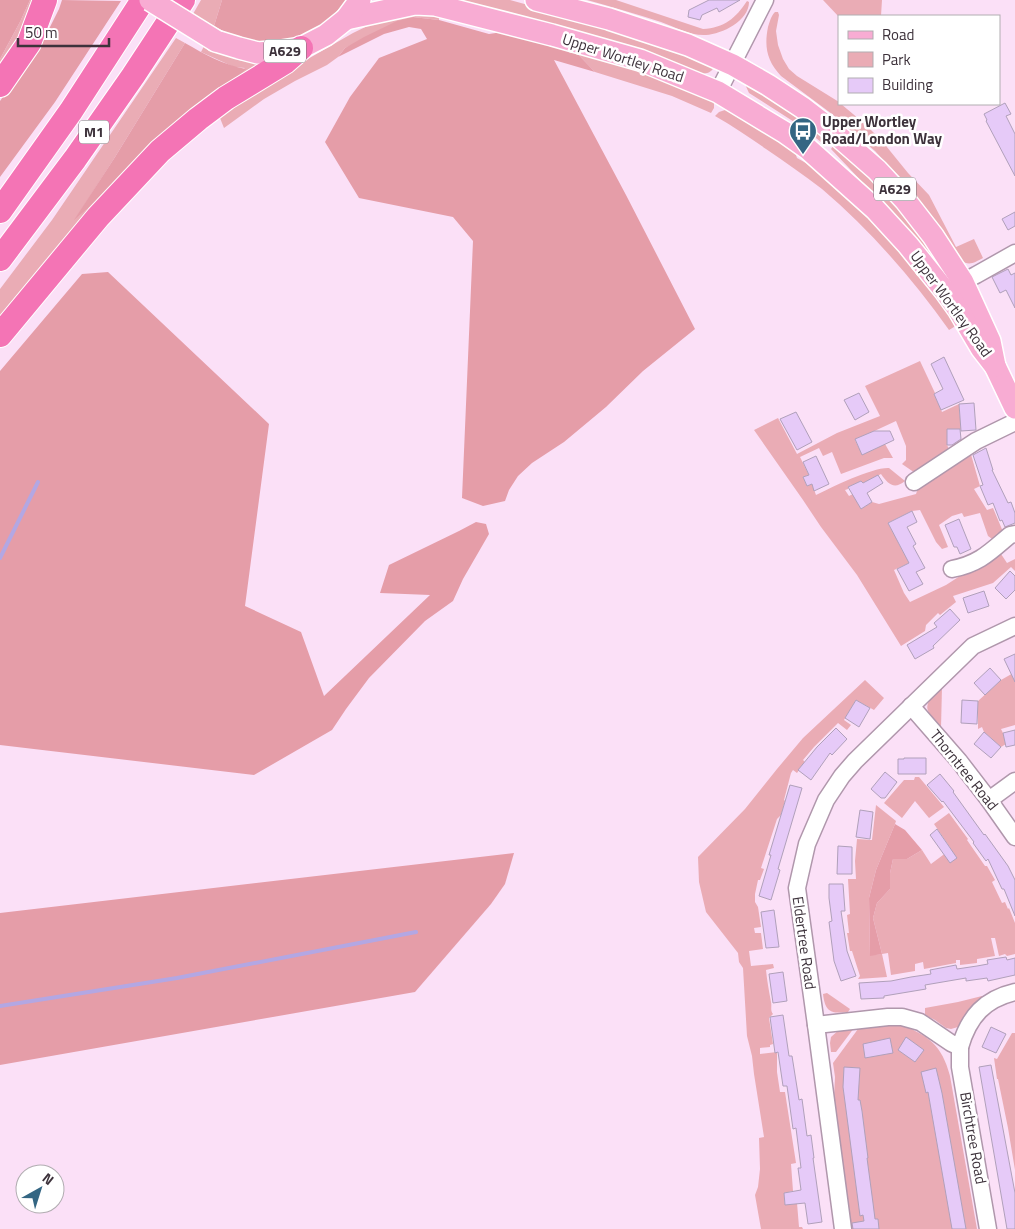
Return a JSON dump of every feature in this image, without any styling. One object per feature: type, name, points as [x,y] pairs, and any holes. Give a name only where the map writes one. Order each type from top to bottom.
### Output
[{"type":"highway","points":[[0,85],[29,42],[45,0]]},
{"type":"highway","name":"M1","points":[[0,211],[71,111],[144,0]]},
{"type":"highway","name":"M1","points":[[0,259],[75,159],[183,0]]},
{"type":"highway","points":[[0,334],[98,217],[160,151],[226,98],[285,62],[301,48]]},
{"type":"main road","name":"A629","points":[[150,0],[216,41],[258,52],[301,48],[326,35],[346,19],[360,0]]},
{"type":"main road","name":"Upper Wortley Road","points":[[536,0],[610,19],[688,45],[733,65],[768,85],[830,128],[877,170],[905,200],[927,229],[954,286],[990,341],[995,366],[1015,408]]},
{"type":"main road","name":"Upper Wortley Road","points":[[346,19],[415,4],[435,5],[640,60],[718,92],[784,132],[808,149],[832,169],[908,245],[954,286]]},
{"type":"street","points":[[718,92],[765,0]]},
{"type":"street","points":[[954,286],[1015,253]]},
{"type":"street","points":[[914,482],[976,441],[1015,422]]},
{"type":"street","points":[[952,569],[978,561],[1010,535],[1015,534]]},
{"type":"street","name":"Eldertree Road","points":[[843,1229],[797,888],[807,844],[826,800],[855,760],[972,646],[1015,626]]},
{"type":"street","name":"Thorntree Road","points":[[911,706],[989,800],[1015,837]]},
{"type":"street","points":[[989,800],[1015,782]]},
{"type":"street","points":[[816,1025],[902,1016],[920,1022],[952,1043],[960,1046],[968,1027],[980,1010],[997,997],[1015,992]]},
{"type":"street","name":"Birchtree Road","points":[[960,1046],[960,1067],[988,1229]]},
{"type":"green space","points":[[30,0],[35,0],[20,42],[0,72],[0,59]]},
{"type":"green space","points":[[201,0],[222,0],[214,26],[193,14]]},
{"type":"green space","points":[[448,0],[510,0],[637,35],[714,67],[710,72],[702,74]]},
{"type":"green space","points":[[587,0],[616,0],[703,29],[717,27],[729,21],[747,1],[749,2],[748,9],[740,21],[719,32],[700,35]]},
{"type":"green space","points":[[823,0],[882,0],[881,15],[838,16]]},
{"type":"green space","points":[[426,10],[439,17],[439,20],[413,17],[345,48],[338,57],[327,65],[264,99],[224,128],[220,118],[228,105],[353,33],[386,17]]},
{"type":"green space","points":[[775,12],[778,12],[776,31],[778,45],[789,69],[838,101],[838,105],[842,105],[865,124],[929,195],[956,247],[974,239],[983,258],[969,263],[961,260],[921,203],[875,151],[832,114],[781,76],[770,59],[766,41]]},
{"type":"green space","points":[[176,38],[185,43],[76,218],[102,197],[0,322],[0,289],[52,220]]},
{"type":"green space","points":[[204,46],[238,60],[263,64],[207,103],[245,68],[234,67],[201,52]]},
{"type":"green space","points":[[572,48],[620,62],[714,102],[714,108],[711,113],[672,96],[595,72]]},
{"type":"green space","points":[[744,82],[832,138],[826,146],[802,127],[749,93]]},
{"type":"green space","points":[[725,110],[732,110],[799,151],[796,155],[797,158],[814,169],[817,166],[908,255],[956,324],[954,327],[949,330],[890,255],[822,189],[715,116]]},
{"type":"green space","points":[[836,142],[868,172],[919,232],[942,271],[831,149]]},
{"type":"green space","points":[[920,361],[942,412],[959,404],[961,429],[947,429],[947,445],[951,453],[918,475],[902,464],[906,460],[906,446],[896,421],[855,440],[862,454],[885,444],[893,458],[884,458],[841,474],[832,452],[823,456],[819,448],[800,457],[809,475],[803,477],[807,486],[812,484],[816,495],[852,478],[882,469],[889,468],[905,481],[898,485],[892,485],[881,474],[863,483],[861,481],[848,487],[845,490],[849,496],[853,494],[861,509],[872,502],[879,504],[916,494],[919,485],[970,451],[980,486],[974,489],[987,510],[993,508],[1004,534],[995,541],[988,536],[980,513],[964,517],[962,513],[952,516],[939,525],[948,547],[942,549],[936,542],[920,510],[912,511],[888,523],[909,563],[894,570],[910,602],[946,585],[999,551],[1007,563],[1015,559],[1015,571],[1011,567],[993,583],[953,596],[956,602],[940,615],[938,613],[926,625],[925,631],[901,646],[857,575],[821,527],[754,430],[778,418],[797,454],[837,433],[880,416],[865,386]]},
{"type":"green space","points":[[1015,672],[1015,725],[1001,729],[1006,744],[1001,747],[984,732],[982,727],[978,729],[978,701],[1001,680]]},
{"type":"green space","points":[[865,680],[884,698],[874,710],[856,700],[844,720],[851,725],[847,730],[838,723],[803,760],[805,762],[797,773],[793,770],[791,773],[781,815],[777,819],[761,868],[764,869],[760,880],[758,880],[755,894],[761,927],[754,928],[755,933],[761,933],[763,949],[749,951],[751,966],[773,964],[774,968],[766,970],[773,1014],[769,1018],[773,1044],[770,1047],[760,1048],[760,1054],[777,1052],[780,1092],[785,1092],[796,1163],[791,1164],[793,1191],[784,1193],[785,1204],[797,1203],[799,1227],[803,1229],[761,1229],[755,1195],[760,1169],[759,1138],[764,1137],[752,1056],[747,1036],[743,968],[739,962],[738,953],[706,912],[699,882],[698,857],[745,809],[803,738]]},
{"type":"green space","points":[[942,687],[941,728],[931,716],[927,707],[931,699]]},
{"type":"green space","points":[[915,777],[919,777],[944,807],[929,818],[915,801],[902,818],[884,803],[904,780],[914,780]]},
{"type":"green space","points":[[876,805],[896,821],[876,870],[869,898],[870,955],[882,954],[887,977],[858,979],[860,976],[852,951],[850,951],[847,933],[849,933],[847,915],[850,914],[848,879],[856,879],[857,839],[872,840]]},
{"type":"green space","points":[[949,813],[985,866],[987,866],[995,880],[992,882],[1002,903],[1005,902],[1009,908],[1015,923],[1015,954],[999,956],[995,938],[991,938],[995,956],[977,959],[977,963],[960,965],[960,960],[956,960],[956,963],[924,969],[923,962],[915,964],[915,971],[891,975],[888,953],[882,954],[873,918],[877,903],[890,889],[890,873],[893,859],[907,859],[922,850],[931,864],[951,849],[934,824]]},
{"type":"green space","points":[[827,993],[850,1009],[848,1012],[837,1013],[827,1008],[823,994]]},
{"type":"green space","points":[[982,996],[983,998],[970,1010],[958,1027],[946,1028],[925,1015],[925,1008]]},
{"type":"green space","points":[[899,1024],[918,1032],[932,1042],[943,1056],[947,1065],[977,1229],[852,1229],[834,1097],[835,1077],[833,1063],[858,1029]]},
{"type":"green space","points":[[854,1028],[836,1052],[831,1052],[831,1037],[840,1029]]},
{"type":"green space","points":[[1012,1033],[1015,1033],[1015,1170],[994,1058],[997,1059]]},
{"type":"shaded area","points":[[0,0],[30,0],[0,59]]},
{"type":"shaded area","points":[[62,0],[121,1],[55,102],[0,177],[0,101],[45,37]]},
{"type":"shaded area","points":[[222,0],[348,0],[326,21],[301,36],[287,40],[258,42],[231,35],[214,26]]},
{"type":"shaded area","points":[[413,17],[439,20],[489,34],[509,31],[572,48],[595,72],[554,60],[695,329],[643,371],[606,407],[564,442],[532,463],[518,476],[509,490],[505,501],[483,506],[462,498],[473,241],[453,217],[359,198],[325,142],[350,97],[379,58],[427,39],[421,29],[409,27],[384,34],[338,57],[345,48],[364,37],[397,21]]},
{"type":"shaded area","points":[[185,43],[222,62],[246,69],[74,220],[115,157]]},
{"type":"shaded area","points":[[108,272],[269,424],[245,606],[301,632],[324,696],[430,595],[380,593],[389,565],[476,522],[486,524],[489,534],[463,579],[453,601],[425,621],[369,678],[332,730],[254,775],[0,745],[0,371],[82,274]]},
{"type":"shaded area","points":[[895,824],[905,830],[922,850],[907,859],[893,859],[890,873],[890,889],[877,903],[873,918],[882,954],[870,956],[869,898],[876,870]]},
{"type":"shaded area","points":[[514,853],[505,884],[491,904],[415,992],[0,1065],[0,913]]},
{"type":"building","points":[[709,0],[740,0],[719,12],[717,8],[702,15],[700,20],[688,17],[689,10]]},
{"type":"building","points":[[1005,103],[1011,114],[1006,116],[1015,134],[1015,176],[984,114]]},
{"type":"building","points":[[1015,212],[1015,226],[1008,230],[1002,219]]},
{"type":"building","points":[[1008,269],[1011,275],[1015,273],[1015,308],[1006,290],[1000,293],[992,277]]},
{"type":"building","points":[[944,357],[964,400],[941,410],[934,394],[943,389],[931,364]]},
{"type":"building","points":[[859,393],[869,412],[855,420],[844,400]]},
{"type":"building","points":[[974,403],[976,430],[961,431],[959,404]]},
{"type":"building","points":[[796,412],[812,442],[797,450],[780,419]]},
{"type":"building","points":[[947,429],[960,429],[961,439],[952,445],[947,445]]},
{"type":"building","points":[[874,431],[890,431],[894,440],[862,455],[855,439]]},
{"type":"building","points":[[986,448],[992,470],[1008,503],[1011,502],[1015,513],[1015,523],[1005,527],[1002,520],[1000,521],[993,503],[988,505],[980,486],[983,485],[973,455]]},
{"type":"building","points":[[816,456],[829,484],[814,491],[812,484],[807,486],[803,477],[809,475],[803,462]]},
{"type":"building","points":[[878,475],[883,483],[867,493],[872,502],[861,509],[848,487],[861,481],[863,483]]},
{"type":"building","points":[[912,511],[917,522],[907,527],[916,544],[913,546],[925,568],[916,572],[923,584],[909,591],[897,569],[909,563],[888,523]]},
{"type":"building","points":[[959,519],[971,549],[960,554],[957,547],[954,547],[945,525]]},
{"type":"building","points":[[1010,571],[1015,576],[1015,590],[1006,599],[995,588]]},
{"type":"building","points":[[984,591],[989,606],[968,613],[963,598]]},
{"type":"building","points":[[950,609],[960,620],[933,646],[934,648],[915,659],[907,645],[937,627],[934,623]]},
{"type":"building","points":[[1015,654],[1015,682],[1004,659]]},
{"type":"building","points":[[990,668],[1001,680],[985,695],[974,683]]},
{"type":"building","points":[[856,700],[870,708],[859,727],[845,718]]},
{"type":"building","points":[[962,700],[978,701],[977,724],[961,723]]},
{"type":"building","points":[[836,728],[847,739],[832,755],[830,753],[811,780],[798,770]]},
{"type":"building","points":[[1015,730],[1015,745],[1006,747],[1003,733]]},
{"type":"building","points":[[984,732],[1001,747],[991,758],[974,744]]},
{"type":"building","points":[[926,758],[926,774],[898,774],[898,759]]},
{"type":"building","points":[[885,772],[897,782],[885,798],[881,798],[871,789]]},
{"type":"building","points":[[940,774],[1008,866],[1015,880],[1015,916],[1004,889],[1002,889],[988,859],[986,861],[943,801],[927,785]]},
{"type":"building","points":[[790,785],[802,788],[778,869],[780,870],[771,900],[759,896]]},
{"type":"building","points":[[860,810],[873,812],[870,839],[856,837]]},
{"type":"building","points":[[937,829],[957,858],[950,863],[930,835]]},
{"type":"building","points":[[838,846],[852,847],[852,874],[837,874]]},
{"type":"building","points":[[829,884],[843,884],[845,911],[841,911],[847,951],[856,976],[841,981],[834,961],[829,922],[832,921]]},
{"type":"building","points":[[774,910],[779,947],[766,948],[761,912]]},
{"type":"building","points":[[1006,957],[1007,960],[1015,958],[1015,975],[988,981],[987,978],[966,981],[966,978],[925,985],[926,989],[884,996],[884,998],[861,999],[859,983],[891,981],[931,974],[930,970],[956,965],[957,969],[977,966],[988,964],[987,960]]},
{"type":"building","points":[[783,972],[787,1001],[773,1003],[769,974]]},
{"type":"building","points":[[783,1015],[789,1056],[792,1056],[799,1100],[802,1099],[807,1136],[811,1135],[822,1222],[808,1224],[805,1203],[785,1205],[784,1193],[801,1190],[798,1168],[801,1168],[796,1128],[793,1129],[787,1086],[783,1086],[778,1052],[775,1053],[770,1017]]},
{"type":"building","points":[[991,1027],[1006,1034],[996,1053],[982,1047]]},
{"type":"building","points":[[906,1037],[924,1050],[915,1062],[898,1050]]},
{"type":"building","points":[[890,1038],[893,1053],[865,1058],[863,1044]]},
{"type":"building","points":[[991,1065],[1015,1193],[1015,1229],[1007,1229],[979,1067]]},
{"type":"building","points":[[844,1067],[860,1068],[858,1100],[860,1100],[862,1111],[875,1219],[878,1219],[879,1229],[853,1229],[852,1223],[864,1221],[863,1215],[860,1216],[843,1087]]},
{"type":"building","points":[[936,1068],[966,1229],[952,1229],[928,1092],[926,1093],[921,1072]]},
{"type":"waterway","points":[[0,558],[38,482]]},
{"type":"waterway","points":[[0,1006],[177,978],[416,932]]},
{"type":"place","name":"Upper Wortley Road/London Way","points":[[803,155]]}]
